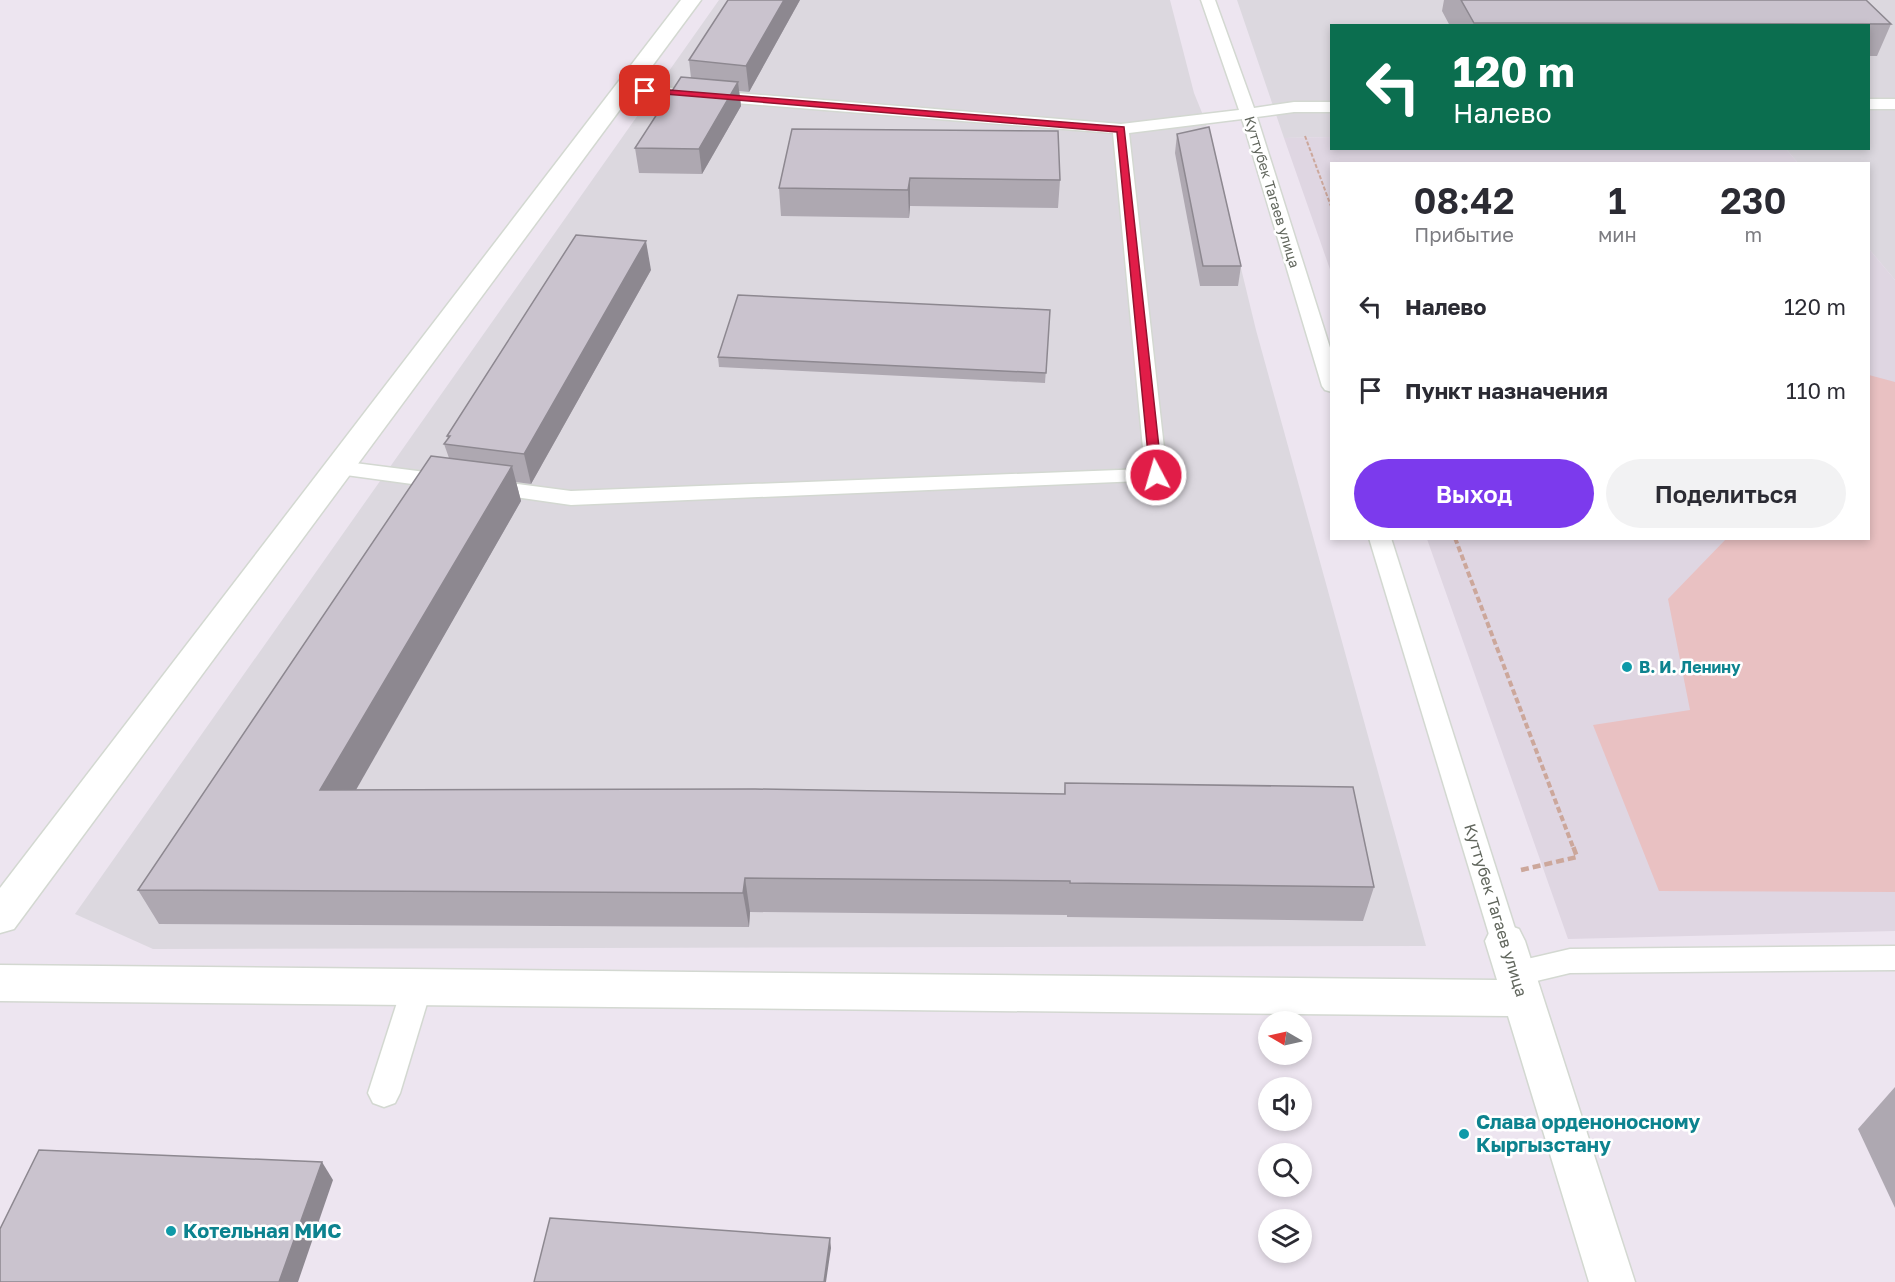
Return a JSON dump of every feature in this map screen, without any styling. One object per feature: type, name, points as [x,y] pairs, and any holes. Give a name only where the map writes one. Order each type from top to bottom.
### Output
[{"type":"street","points":[[0,917],[691,0]]},
{"type":"street","points":[[0,983],[417,987],[1514,971]]},
{"type":"street","name":"Куттубек Тагаев улица","points":[[1514,971],[1612,1282]]},
{"type":"lane","name":"Куттубек Тагаев улица","points":[[1208,0],[1248,114],[1330,380]]},
{"type":"lane","points":[[624,89],[1121,129],[1294,107],[1330,107]]},
{"type":"lane","points":[[1870,104],[1895,104]]},
{"type":"lane","points":[[339,468],[572,498],[1156,475],[1121,129]]},
{"type":"lane","name":"Куттубек Тагаев улица","points":[[1381,540],[1514,971]]},
{"type":"lane","points":[[1514,971],[1570,961],[1895,958]]},
{"type":"lane","points":[[384,1093],[417,987]]},
{"type":"path","points":[[1294,107],[1330,204]]},
{"type":"path","points":[[1456,540],[1577,857],[1486,879]]},
{"type":"shaded area","points":[[719,0],[1170,0],[1194,93],[1205,120],[1256,330],[1426,946],[153,949],[75,914]]},
{"type":"shaded area","points":[[1237,0],[1895,0],[1895,280],[1870,250],[1870,162],[1797,162],[1787,150],[1870,150],[1870,24],[1330,24],[1330,137],[1284,138]]},
{"type":"shaded area","points":[[1330,137],[1330,150],[1787,150],[1797,162],[1330,162],[1330,269],[1284,138]]},
{"type":"shaded area","points":[[1870,250],[1895,280],[1895,931],[1568,939],[1427,540],[1870,540]]},
{"type":"shaded area","points":[[1870,375],[1895,382],[1895,892],[1659,891],[1593,725],[1690,710],[1668,599],[1725,540],[1870,540]]},
{"type":"building","points":[[728,0],[784,0],[746,66],[689,60]]},
{"type":"building","points":[[1461,0],[1866,0],[1891,24],[1474,23]]},
{"type":"building","points":[[681,77],[738,82],[699,149],[635,148]]},
{"type":"building","points":[[1209,127],[1241,266],[1203,266],[1177,134]]},
{"type":"building","points":[[792,129],[1058,131],[1060,180],[910,178],[908,190],[779,188]]},
{"type":"building","points":[[576,235],[646,241],[524,454],[444,444],[450,436],[447,436]]},
{"type":"building","points":[[738,295],[1050,310],[1046,373],[718,357]]},
{"type":"building","points":[[431,456],[512,466],[320,790],[755,789],[1065,794],[1065,783],[1353,787],[1374,887],[745,878],[743,893],[138,890]]},
{"type":"building","name":"Котельная МИС","points":[[39,1150],[322,1162],[279,1282],[0,1282],[0,1229]]},
{"type":"building","points":[[550,1218],[830,1238],[824,1282],[534,1282]]},
{"type":"place","name":"В. И. Ленину","points":[[1627,667]]},
{"type":"place","name":"Слава орденоносному Кыргызстану","points":[[1464,1134]]},
{"type":"place","name":"Котельная МИС","points":[[171,1231]]},
{"type":"route","points":[[645,91],[1121,129],[1156,475]]}]
